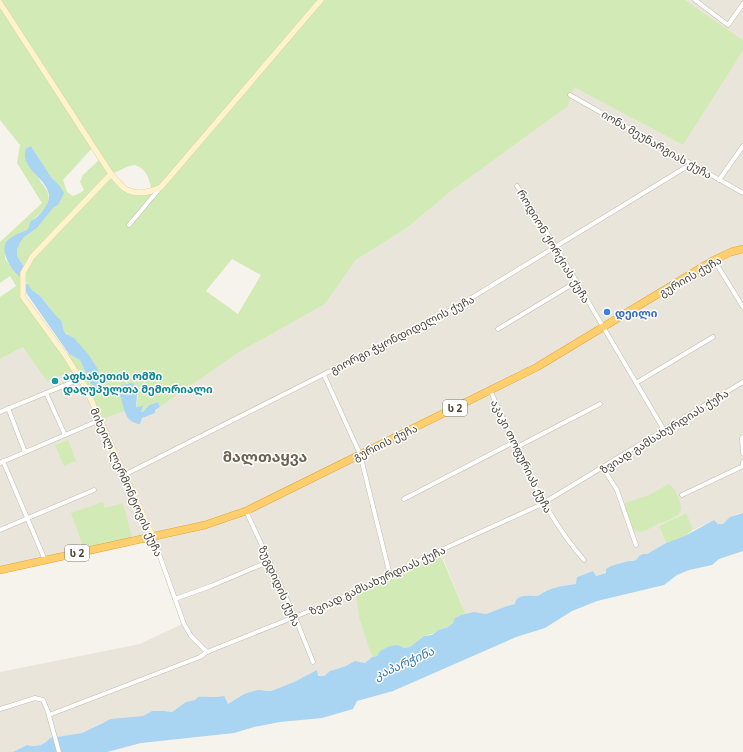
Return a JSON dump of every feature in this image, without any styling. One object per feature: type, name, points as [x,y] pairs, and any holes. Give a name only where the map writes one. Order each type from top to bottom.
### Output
[{"type":"highway","name":"გურიის ქუჩა","points":[[0,570],[206,525],[246,511],[537,367],[714,260],[731,252],[743,249]]},
{"type":"street","points":[[129,225],[321,0]]},
{"type":"street","points":[[694,0],[728,25],[743,4]]},
{"type":"street","points":[[0,3],[111,174],[124,188],[133,192],[152,192],[163,185]]},
{"type":"street","name":"იონა მეუნარგიას ქუჩა","points":[[570,95],[743,193]]},
{"type":"street","points":[[719,180],[743,146]]},
{"type":"street","name":"გიორგი ჭყონდიდელის ქუჩა","points":[[124,475],[456,308],[691,164]]},
{"type":"street","name":"მიხეილ ლერმონტოვის ქუჩა","points":[[111,174],[32,257],[23,273],[23,297],[80,378],[153,536],[184,624],[191,636],[207,652]]},
{"type":"street","name":"როდიონ ქორქიას ქუჩა","points":[[517,186],[556,247],[664,430]]},
{"type":"street","points":[[714,260],[743,307]]},
{"type":"street","points":[[498,330],[576,282]]},
{"type":"street","points":[[636,383],[713,337]]},
{"type":"street","points":[[324,375],[360,454],[390,576]]},
{"type":"street","points":[[0,412],[80,378]]},
{"type":"street","name":"ზვიად გამსახურდიას ქუჩა","points":[[49,715],[200,657],[207,652],[337,600],[544,504],[743,382]]},
{"type":"street","name":"აკაკი თოფურიას ქუჩა","points":[[490,390],[544,504],[570,544],[584,560]]},
{"type":"street","points":[[46,392],[65,435]]},
{"type":"street","points":[[404,499],[600,404]]},
{"type":"street","points":[[8,408],[25,452]]},
{"type":"street","points":[[44,560],[2,462],[100,420]]},
{"type":"street","points":[[743,437],[743,453]]},
{"type":"street","points":[[682,496],[743,466],[743,462]]},
{"type":"street","points":[[603,468],[617,490],[636,545]]},
{"type":"street","points":[[0,530],[94,490]]},
{"type":"street","name":"ზუგდიდის ქუჩა","points":[[246,511],[295,617],[313,662]]},
{"type":"street","points":[[175,599],[211,586],[270,561]]},
{"type":"street","points":[[0,709],[35,698],[43,700],[46,704],[60,752]]},
{"type":"shaded area","points":[[685,0],[743,0],[743,40]]},
{"type":"shaded area","points":[[743,51],[743,513],[736,514],[723,524],[718,524],[714,520],[693,530],[685,513],[659,526],[666,543],[647,554],[643,554],[633,562],[628,561],[611,566],[606,573],[596,576],[593,571],[577,577],[577,584],[552,588],[544,591],[538,596],[528,596],[515,604],[486,614],[474,612],[466,615],[440,551],[371,654],[372,657],[365,663],[355,662],[330,671],[324,676],[317,676],[317,670],[294,682],[271,691],[266,690],[244,694],[228,704],[210,696],[186,702],[172,712],[152,711],[144,716],[104,722],[82,733],[57,737],[41,745],[34,747],[27,745],[13,752],[0,752],[0,672],[140,644],[184,623],[153,537],[133,541],[105,508],[103,503],[85,552],[0,570],[0,359],[23,347],[76,370],[100,420],[125,411],[125,415],[142,418],[155,413],[155,410],[238,353],[325,304],[356,260],[408,227],[451,191],[567,106],[574,86],[683,145]]},
{"type":"green space","points":[[0,0],[685,0],[743,40],[743,51],[683,145],[574,87],[568,106],[451,191],[408,227],[356,260],[325,304],[238,353],[160,407],[158,402],[149,405],[143,412],[141,411],[144,407],[136,408],[138,395],[128,383],[113,388],[104,385],[101,377],[64,331],[61,320],[56,317],[46,302],[38,294],[31,290],[24,279],[23,297],[65,354],[69,354],[80,360],[93,389],[119,393],[125,411],[100,420],[76,370],[47,381],[23,347],[0,359],[0,297],[16,286],[10,276],[0,283],[0,242],[42,203],[17,163],[20,145],[0,120]],"holes":[[[31,146],[51,177],[58,184],[58,205],[53,208],[37,228],[24,237],[20,243],[17,250],[17,256],[25,268],[9,264],[5,259],[6,242],[28,229],[29,225],[47,205],[47,191],[37,174]],[[93,147],[101,158],[83,175],[80,182],[84,190],[73,196],[67,192],[63,180]],[[135,165],[145,172],[149,179],[152,192],[129,189],[121,184],[112,174],[129,166]],[[232,259],[261,275],[238,314],[206,291]]]},
{"type":"green space","points":[[68,440],[76,461],[64,466],[55,445]]},
{"type":"green space","points":[[669,484],[675,490],[678,497],[681,509],[680,513],[677,516],[647,530],[641,532],[635,531],[626,513],[625,503],[649,495]]},
{"type":"green space","points":[[103,502],[105,508],[123,503],[133,541],[85,552],[71,513]]},
{"type":"green space","points":[[686,513],[693,530],[685,536],[666,543],[659,526]]},
{"type":"green space","points":[[439,551],[466,615],[461,615],[448,627],[424,636],[410,647],[404,648],[398,645],[380,651],[377,656],[372,657],[359,617],[356,591]]},
{"type":"water","points":[[31,146],[51,177],[64,193],[58,205],[53,208],[37,228],[24,237],[20,243],[17,250],[17,256],[25,268],[23,279],[8,263],[5,252],[6,242],[13,236],[28,229],[32,220],[41,213],[49,198],[44,183],[26,162],[26,149]]},
{"type":"water","points":[[25,284],[28,284],[31,290],[42,298],[55,315],[61,320],[66,334],[74,338],[88,354],[97,368],[104,385],[116,387],[132,384],[136,387],[136,407],[144,406],[141,411],[143,412],[149,405],[158,402],[160,407],[155,410],[155,413],[142,418],[140,424],[134,423],[125,412],[119,393],[93,389],[80,360],[69,354],[27,294]]},
{"type":"water","name":"კაპარჭინა","points":[[743,513],[743,551],[719,559],[712,565],[689,570],[677,575],[664,585],[597,601],[572,611],[545,628],[516,637],[393,691],[357,701],[353,709],[322,718],[280,722],[234,733],[141,743],[107,752],[13,752],[27,745],[36,746],[42,744],[50,738],[82,733],[111,719],[143,716],[152,711],[172,712],[186,702],[195,700],[198,697],[224,696],[228,704],[244,694],[258,690],[271,691],[294,682],[317,670],[318,676],[324,676],[330,671],[346,666],[355,661],[365,663],[372,657],[377,656],[380,651],[390,646],[398,645],[404,648],[410,647],[424,636],[432,635],[438,630],[448,627],[453,623],[455,618],[461,615],[474,612],[486,614],[515,604],[516,600],[521,597],[538,596],[551,589],[576,584],[577,577],[593,571],[596,576],[606,573],[606,569],[611,566],[628,561],[634,561],[639,556],[647,554],[666,543],[685,536],[714,520],[718,524],[723,524],[730,517]]},
{"type":"place","name":"დეილი","points":[[607,312]]},
{"type":"place","name":"აფხაზეთის ომში დაღუპულთა მემორიალი","points":[[55,381]]},
{"type":"district","name":"მალთაყვა","points":[[265,456]]}]
